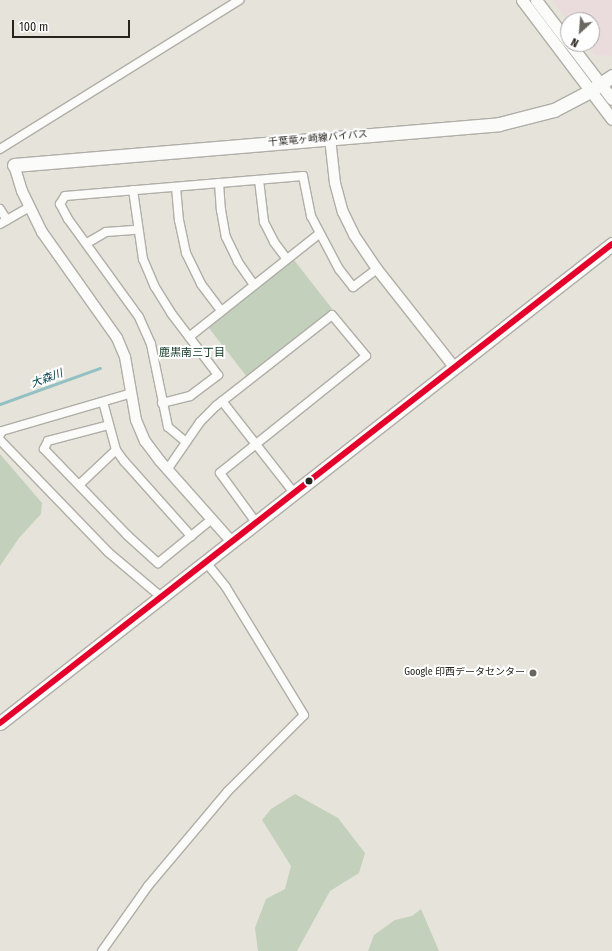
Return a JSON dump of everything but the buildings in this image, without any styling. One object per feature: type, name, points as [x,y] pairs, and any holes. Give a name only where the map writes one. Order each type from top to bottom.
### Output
[{"type":"main road","points":[[522,0],[596,88],[612,99]]},
{"type":"main road","points":[[536,0],[560,31]]},
{"type":"main road","points":[[574,52],[596,88],[612,119]]},
{"type":"main road","name":"千葉竜ヶ崎線バイパス","points":[[14,165],[476,126],[522,120],[554,110],[596,88],[612,76]]},
{"type":"main road","points":[[0,724],[160,596],[257,524],[612,244]]},
{"type":"street","points":[[0,149],[239,0]]},
{"type":"street","points":[[330,138],[335,184],[343,212],[354,235],[377,269],[455,368]]},
{"type":"street","points":[[14,165],[29,207],[54,250],[111,327],[125,358],[136,420],[145,441],[167,470],[232,542]]},
{"type":"street","points":[[186,442],[168,427],[151,344],[139,317],[68,218],[60,204],[65,196],[303,176],[311,216],[339,270],[353,287],[377,269]]},
{"type":"street","points":[[259,180],[264,222],[274,242],[288,259]]},
{"type":"street","points":[[219,183],[221,210],[226,237],[238,262],[254,285]]},
{"type":"street","points":[[176,187],[179,220],[186,253],[201,284],[221,311]]},
{"type":"street","points":[[134,190],[138,230],[143,259],[155,287],[189,337],[218,374],[190,396],[162,403]]},
{"type":"street","points":[[0,210],[4,222],[29,207]]},
{"type":"street","points":[[87,243],[106,232],[138,230]]},
{"type":"street","points":[[189,337],[319,234]]},
{"type":"street","points":[[167,470],[200,422],[222,402],[332,315],[366,356],[220,473],[257,524]]},
{"type":"street","points":[[0,435],[2,431],[132,393]]},
{"type":"street","points":[[103,402],[116,450],[134,474],[191,536]]},
{"type":"street","points":[[222,402],[295,494]]},
{"type":"street","points":[[109,424],[48,442],[44,449],[127,535],[158,563],[212,519]]},
{"type":"street","points":[[0,440],[108,552],[160,596]]},
{"type":"street","points":[[79,486],[116,450]]},
{"type":"street","points":[[102,951],[148,886],[228,791],[304,715],[226,587],[206,562]]},
{"type":"shaded area","points":[[552,0],[612,0],[612,56],[595,55],[593,52],[600,52],[600,12],[561,12]]},
{"type":"green space","points":[[294,260],[332,309],[246,376],[208,327]]},
{"type":"green space","points":[[0,454],[42,503],[41,514],[19,538],[0,566]]},
{"type":"green space","points":[[295,794],[338,818],[365,853],[359,873],[330,891],[297,951],[258,951],[255,928],[266,899],[285,889],[291,866],[262,820],[271,809]]},
{"type":"green space","points":[[421,909],[439,951],[368,951],[374,935],[395,920],[412,916]]},
{"type":"waterway","name":"大森川","points":[[0,404],[100,368]]},
{"type":"transit line","points":[[0,723],[612,244]]},
{"type":"place","name":"Google 印西データセンター","points":[[533,673]]},
{"type":"district","name":"鹿黒南三丁目","points":[[192,353]]}]
